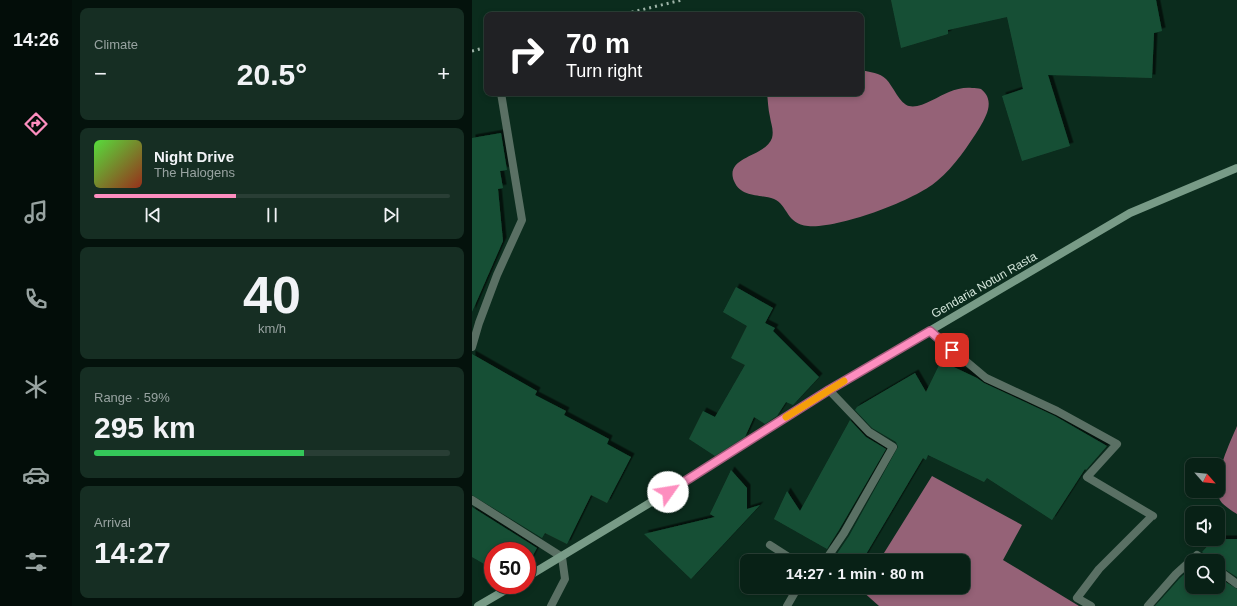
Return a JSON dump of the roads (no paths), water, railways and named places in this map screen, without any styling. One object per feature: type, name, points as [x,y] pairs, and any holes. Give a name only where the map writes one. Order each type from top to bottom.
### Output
[{"type":"main road","name":"Gendaria Notun Rasta","points":[[536,572],[668,492],[829,390],[1130,213],[1237,168]]},
{"type":"main road","points":[[478,606],[499,594]]},
{"type":"street","points":[[472,347],[479,323],[497,275],[522,220],[501,96]]},
{"type":"street","points":[[930,331],[986,378],[1057,411],[1118,444],[1087,476],[1153,516],[1099,569],[1077,598],[1091,606]]},
{"type":"street","points":[[829,390],[869,432],[893,447],[844,533],[830,554]]},
{"type":"street","points":[[472,500],[562,557],[565,579],[550,606]]},
{"type":"street","points":[[770,545],[784,554]]},
{"type":"street","points":[[1148,606],[1176,574],[1185,566]]},
{"type":"street","points":[[1225,575],[1237,584]]},
{"type":"street","points":[[787,606],[794,594]]},
{"type":"railway","points":[[632,12],[682,0]]},
{"type":"railway","points":[[472,51],[484,48]]}]
